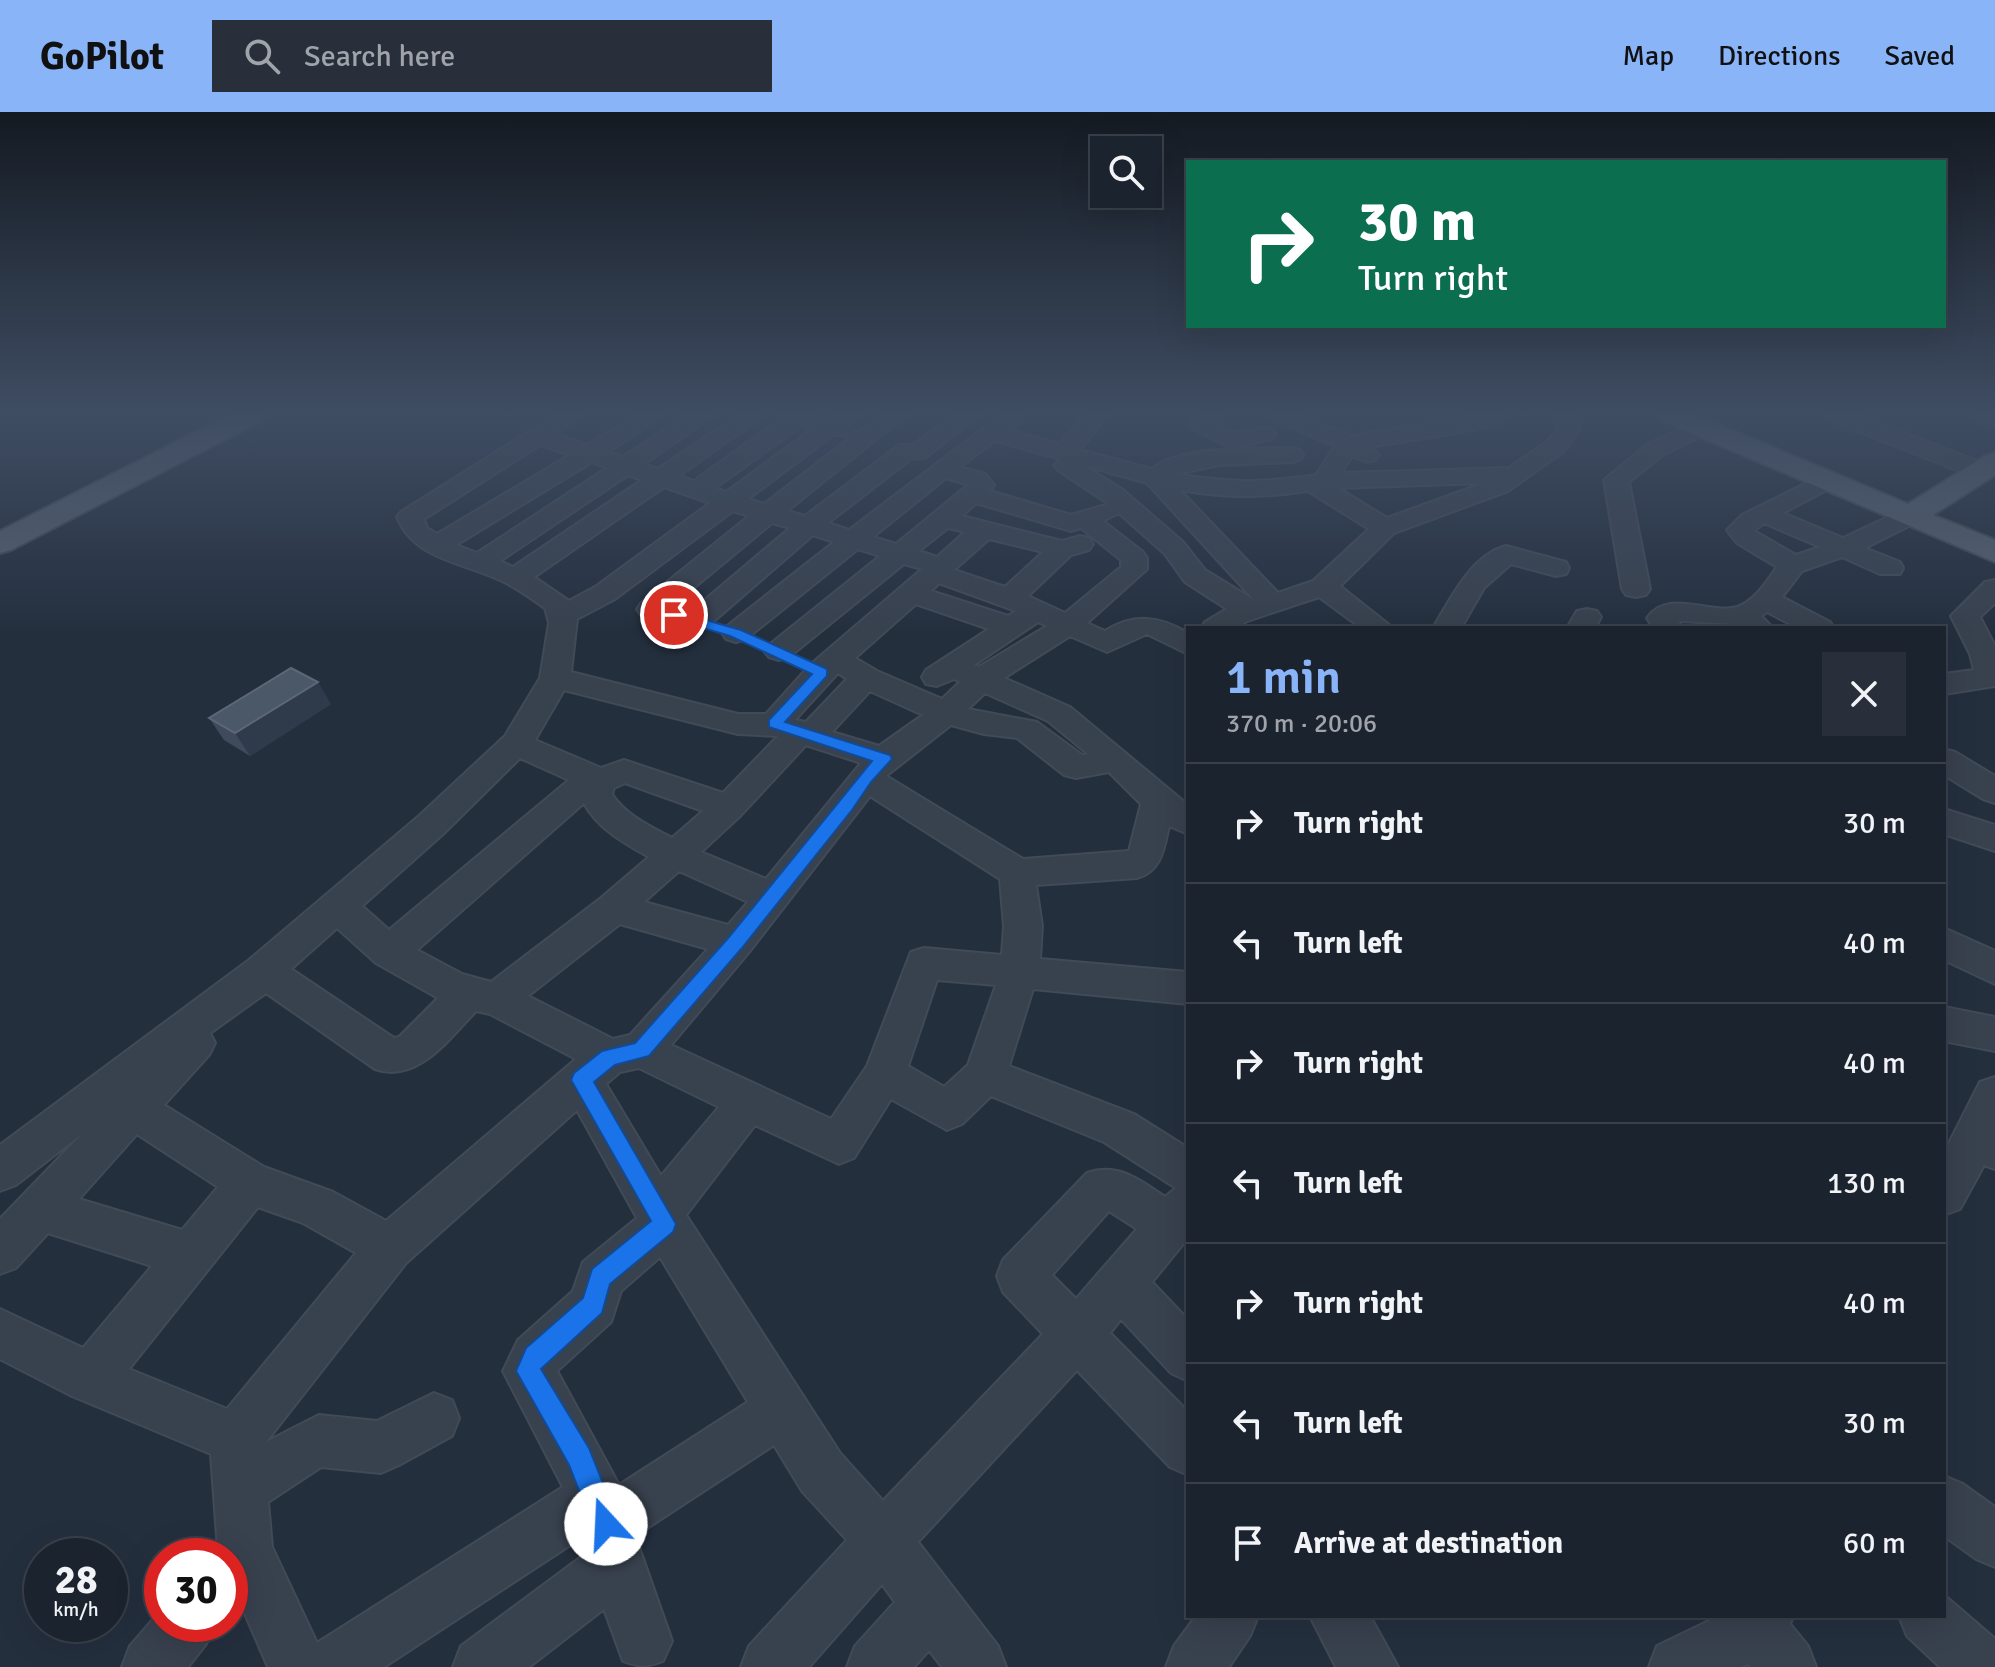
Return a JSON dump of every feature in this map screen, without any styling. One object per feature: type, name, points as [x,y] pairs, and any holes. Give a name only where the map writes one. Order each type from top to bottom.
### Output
[{"type":"main road","points":[[0,516],[63,488]]},
{"type":"main road","points":[[0,543],[96,488]]},
{"type":"main road","points":[[1844,488],[1995,538]]},
{"type":"main road","points":[[1858,488],[1930,518],[1995,552]]},
{"type":"main road","points":[[1930,518],[1972,488]]},
{"type":"street","points":[[0,1171],[263,971],[431,825],[516,744],[555,678],[563,615],[548,595],[516,577],[436,546],[416,532],[411,525],[412,514],[455,488]]},
{"type":"street","points":[[436,546],[534,488]]},
{"type":"street","points":[[479,563],[591,488]]},
{"type":"street","points":[[516,577],[649,488]]},
{"type":"street","points":[[690,488],[897,553],[969,583],[1019,612]]},
{"type":"street","points":[[697,490],[700,488]]},
{"type":"street","points":[[563,615],[605,593],[746,488]]},
{"type":"street","points":[[651,609],[698,568],[805,488]]},
{"type":"street","points":[[697,621],[810,525],[862,488]]},
{"type":"street","points":[[736,633],[918,488]]},
{"type":"street","points":[[779,651],[980,488]]},
{"type":"street","points":[[1099,488],[1149,525],[1174,548],[1195,576],[1246,617]]},
{"type":"street","points":[[1164,488],[1190,517],[1246,617]]},
{"type":"street","points":[[1216,488],[1238,491],[1264,488]]},
{"type":"street","points":[[1332,488],[1385,528]]},
{"type":"street","points":[[1246,617],[1323,587],[1385,528],[1436,507],[1479,496],[1493,488]]},
{"type":"street","points":[[1617,488],[1636,589]]},
{"type":"street","points":[[1793,565],[1740,531],[1751,520],[1813,488]]},
{"type":"street","points":[[973,494],[1066,522],[1086,520],[1125,504]]},
{"type":"street","points":[[1764,514],[1890,568]]},
{"type":"street","points":[[943,519],[1062,549],[1190,517]]},
{"type":"street","points":[[1684,623],[1751,622],[1793,565],[1930,518]]},
{"type":"street","points":[[238,1538],[238,1464],[390,1247],[611,1062],[736,942],[874,768],[946,713],[980,680],[1068,625],[1135,566],[1134,558],[1086,520]]},
{"type":"street","points":[[263,971],[389,1057],[412,1050],[483,996],[614,908],[729,807],[795,730],[829,666],[986,528]]},
{"type":"street","points":[[969,583],[1022,538]]},
{"type":"street","points":[[911,698],[1019,612],[1062,549]]},
{"type":"street","points":[[1448,626],[1473,584],[1506,554],[1556,568]]},
{"type":"street","points":[[1323,587],[1376,626]]},
{"type":"street","points":[[1946,684],[1982,681],[1990,669],[1965,616],[1995,588]]},
{"type":"street","points":[[605,593],[736,633],[779,651],[866,678],[946,713],[984,724],[1026,729],[1076,767],[1116,760]]},
{"type":"street","points":[[913,594],[1019,612],[1068,625],[1107,643],[1129,627],[1150,624],[1186,644]]},
{"type":"street","points":[[1766,600],[1816,626]]},
{"type":"street","points":[[950,666],[1059,714],[1116,760],[1158,801],[1186,821]]},
{"type":"street","points":[[555,678],[738,724],[795,730],[874,768],[1017,873],[1137,865],[1145,855],[1158,801]]},
{"type":"street","points":[[795,730],[866,678]]},
{"type":"street","points":[[1026,729],[1059,714]]},
{"type":"street","points":[[516,744],[596,780]]},
{"type":"street","points":[[1946,761],[1988,788],[1946,820]]},
{"type":"street","points":[[389,952],[596,780],[617,772],[628,772],[729,807]]},
{"type":"street","points":[[596,780],[595,794],[602,810],[673,856],[773,897]]},
{"type":"street","points":[[1946,822],[1995,838]]},
{"type":"street","points":[[885,1074],[947,1111],[985,1075],[1020,970],[1023,926],[1017,873]]},
{"type":"street","points":[[337,905],[374,942],[421,973],[483,996],[611,1062],[747,1103],[839,1144],[885,1074],[924,963],[1186,988]]},
{"type":"street","points":[[614,908],[736,942]]},
{"type":"street","points":[[1946,944],[1995,969]]},
{"type":"street","points":[[0,1252],[263,971]]},
{"type":"street","points":[[1946,1024],[1995,1034]]},
{"type":"street","points":[[611,1062],[662,1219],[821,1472],[883,1540],[977,1667]]},
{"type":"street","points":[[985,1075],[1119,1128],[1186,1171]]},
{"type":"street","points":[[1946,1192],[1986,1143],[1995,1095]]},
{"type":"street","points":[[643,1641],[579,1457],[528,1371],[535,1357],[594,1305],[600,1278],[662,1219],[747,1103]]},
{"type":"street","points":[[134,1109],[250,1183],[317,1207],[390,1247]]},
{"type":"street","points":[[90,1378],[250,1183]]},
{"type":"street","points":[[770,1667],[883,1540],[1076,1336],[1179,1215],[1116,1190],[1103,1188],[1020,1276],[1076,1336],[1186,1447]]},
{"type":"street","points":[[41,1209],[192,1256]]},
{"type":"street","points":[[1122,1285],[1186,1354]]},
{"type":"street","points":[[0,1333],[90,1378],[238,1464],[298,1451],[319,1441],[381,1447],[434,1418]]},
{"type":"street","points":[[332,1667],[606,1528],[782,1410]]},
{"type":"street","points":[[1946,1504],[1995,1540]]},
{"type":"street","points":[[482,1667],[606,1528]]},
{"type":"street","points":[[248,1578],[298,1667]]},
{"type":"street","points":[[876,1667],[932,1603]]},
{"type":"street","points":[[1195,1667],[1229,1618]]},
{"type":"street","points":[[1339,1618],[1369,1667]]},
{"type":"street","points":[[1929,1618],[1983,1667]]},
{"type":"street","points":[[1678,1667],[1764,1632]]},
{"type":"street","points":[[151,1667],[171,1642]]},
{"type":"building","points":[[291,668],[318,682],[235,733],[209,718]]},
{"type":"route","points":[[606,1524],[579,1457],[528,1371],[531,1361],[594,1305],[600,1278],[665,1224],[582,1080],[610,1057],[642,1050],[736,942],[865,778],[884,759],[774,724],[821,672],[736,633],[674,615]]}]
